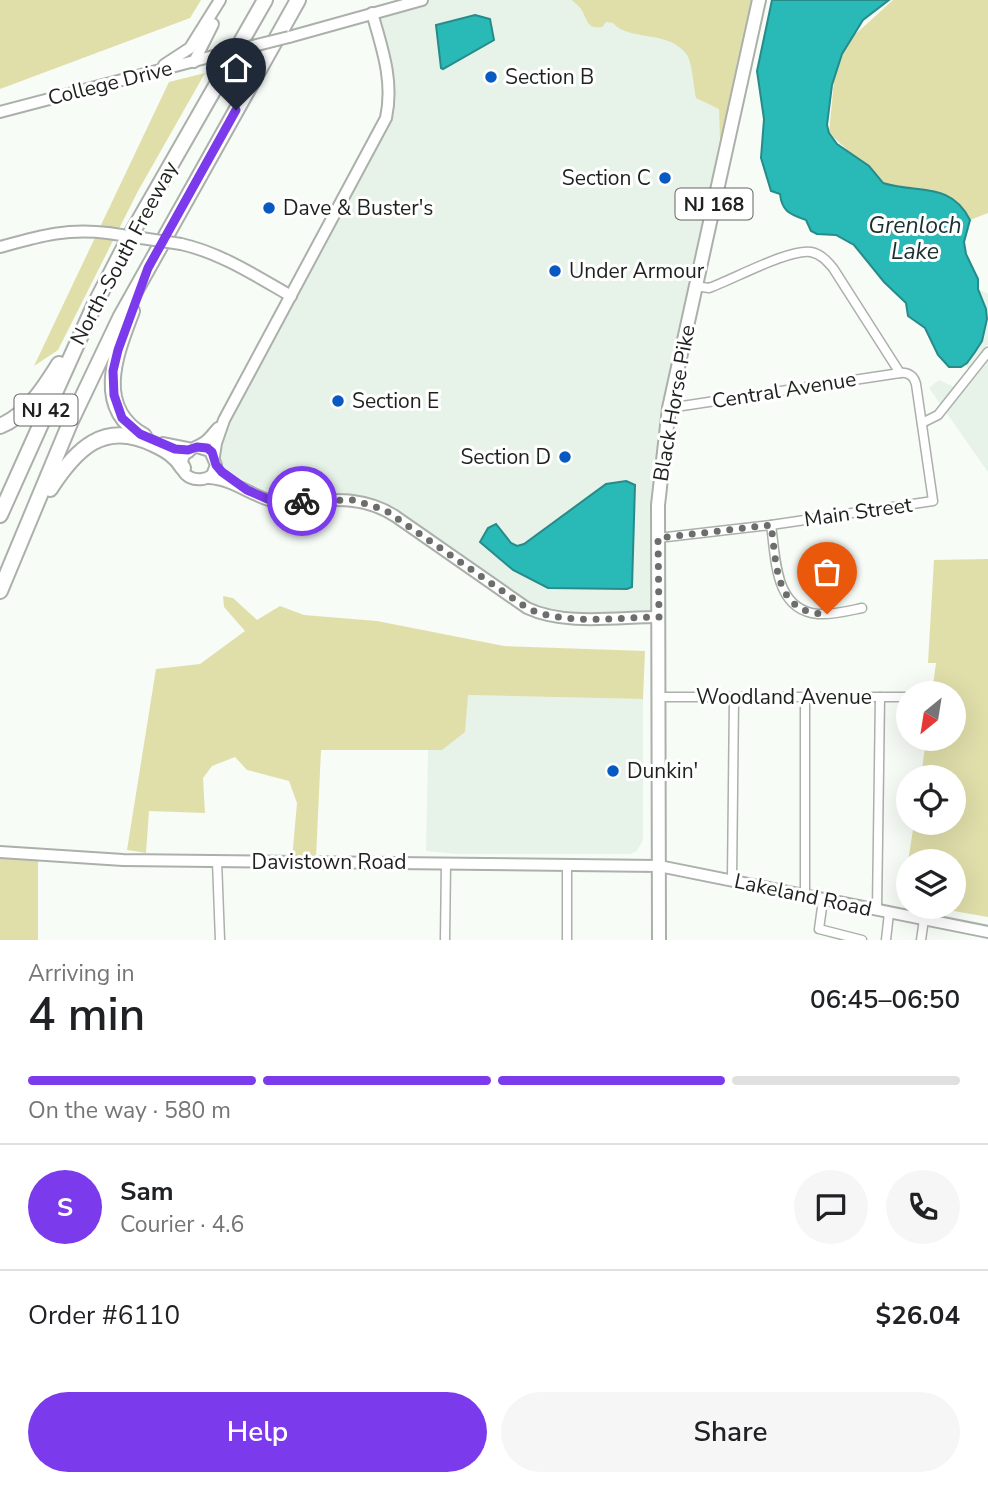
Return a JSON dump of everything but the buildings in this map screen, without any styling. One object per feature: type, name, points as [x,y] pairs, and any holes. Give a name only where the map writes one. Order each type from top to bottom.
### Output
[{"type":"highway","name":"North-South Freeway","points":[[0,515],[94,306],[156,189],[265,0]]},
{"type":"highway","name":"North-South Freeway","points":[[0,591],[70,423],[120,318],[298,0]]},
{"type":"highway","points":[[148,268],[115,362],[115,402],[122,418],[140,434],[169,448],[193,448]]},
{"type":"highway","points":[[0,426],[19,415],[40,393],[94,306]]},
{"type":"highway","points":[[15,555],[47,493],[64,468],[74,456],[96,441],[114,435],[131,435],[170,453],[183,468]]},
{"type":"main road","name":"Black Horse Pike","points":[[659,940],[658,538],[661,474],[669,408],[759,0]]},
{"type":"street","points":[[194,62],[223,0]]},
{"type":"street","points":[[150,73],[190,48],[223,0]]},
{"type":"street","name":"College Drive","points":[[0,112],[422,0]]},
{"type":"street","points":[[372,13],[389,77],[386,118],[224,421],[207,440],[183,458],[183,468],[187,476],[194,480],[220,479],[279,501],[353,500],[385,510],[516,601],[544,615],[566,618],[659,617]]},
{"type":"street","points":[[0,247],[65,231],[82,230],[181,244],[201,248],[223,258],[291,296]]},
{"type":"street","points":[[695,286],[712,287],[799,253],[808,251],[818,254],[833,268],[900,373],[911,375],[915,380],[922,423],[938,415],[986,354]]},
{"type":"street","name":"Central Avenue","points":[[669,408],[900,373]]},
{"type":"street","points":[[209,478],[215,471],[224,421]]},
{"type":"street","name":"Main Street","points":[[658,538],[771,525],[933,501],[922,423]]},
{"type":"street","points":[[193,448],[208,449],[228,478],[247,490]]},
{"type":"street","points":[[771,525],[780,582],[791,601],[814,613],[827,614],[862,608]]},
{"type":"street","name":"Woodland Avenue","points":[[660,696],[896,696]]},
{"type":"street","points":[[732,880],[734,696]]},
{"type":"street","points":[[805,696],[806,896]]},
{"type":"street","points":[[877,910],[880,696]]},
{"type":"street","name":"Davistown Road","points":[[0,852],[123,860],[659,866]]},
{"type":"street","points":[[216,861],[219,940]]},
{"type":"street","points":[[445,940],[446,863]]},
{"type":"street","points":[[567,865],[567,940]]},
{"type":"street","name":"Lakeland Road","points":[[659,866],[896,914]]},
{"type":"street","points":[[823,900],[820,929],[841,938],[862,940]]},
{"type":"street","points":[[886,940],[889,913]]},
{"type":"street","points":[[921,940],[924,919]]},
{"type":"street","name":"Lakeland Road","points":[[924,919],[988,932]]},
{"type":"shaded area","points":[[422,0],[759,0],[661,474],[659,617],[544,615],[374,505],[279,501],[228,478],[216,465],[216,443],[388,109],[372,13]]},
{"type":"shaded area","points":[[978,289],[988,294],[988,472],[929,388],[939,380],[959,389],[971,373],[965,364],[987,319]]},
{"type":"shaded area","points":[[468,695],[643,699],[643,840],[637,851],[630,854],[456,854],[426,851],[428,750],[442,750]]},
{"type":"green space","points":[[0,0],[201,0],[190,18],[0,89]]},
{"type":"green space","points":[[572,0],[759,0],[721,169],[719,109],[696,98],[687,55],[670,42],[620,29],[613,23],[606,22],[602,27],[593,27]]},
{"type":"green space","points":[[893,0],[988,0],[988,213],[970,220],[941,192],[883,183],[829,133],[835,69],[849,40]]},
{"type":"green space","points":[[205,73],[138,191],[58,350],[34,366],[169,82]]},
{"type":"green space","points":[[988,559],[988,917],[966,913],[966,849],[910,849],[912,835],[966,835],[966,765],[923,765],[924,751],[966,751],[966,681],[934,681],[936,663],[928,663],[934,560]]},
{"type":"green space","points":[[223,596],[233,598],[257,620],[280,606],[304,615],[377,621],[504,646],[645,651],[643,699],[468,695],[465,732],[442,750],[321,750],[316,858],[292,859],[297,803],[289,781],[247,770],[235,757],[212,766],[203,778],[205,813],[149,811],[146,853],[127,850],[156,669],[200,664],[245,631],[224,607]]},
{"type":"green space","points":[[0,858],[38,861],[38,940],[0,940]]},
{"type":"water","name":"Grenloch Lake","points":[[772,0],[889,0],[863,20],[842,54],[832,85],[827,125],[837,144],[869,166],[883,183],[943,194],[953,199],[970,220],[964,242],[966,254],[978,279],[978,289],[987,319],[982,341],[967,363],[961,367],[949,367],[938,355],[925,328],[908,316],[906,303],[884,282],[854,245],[836,235],[811,231],[806,220],[785,209],[780,194],[771,191],[761,158],[764,119],[757,71]]},
{"type":"water","points":[[475,15],[490,19],[494,40],[441,68],[436,25]]},
{"type":"water","points":[[626,481],[635,485],[632,587],[548,588],[513,570],[480,542],[488,528],[496,524],[511,543],[517,546],[524,544],[606,484]]},
{"type":"way so far","points":[[302,501],[339,499],[374,505],[527,608],[544,615],[566,618],[659,617],[658,538],[771,525],[784,593],[801,608],[827,614]]},
{"type":"place","name":"Section B","points":[[491,77]]},
{"type":"place","name":"Section C","points":[[665,178]]},
{"type":"place","name":"Dave & Buster's","points":[[269,208]]},
{"type":"place","name":"Under Armour","points":[[555,271]]},
{"type":"place","name":"Section E","points":[[338,401]]},
{"type":"place","name":"Section D","points":[[565,457]]},
{"type":"place","name":"Dunkin'","points":[[613,771]]},
{"type":"route","points":[[236,110],[148,268],[118,350],[113,371],[114,395],[122,418],[140,434],[169,448],[207,448],[212,452],[216,465],[222,472],[257,496],[279,501],[302,501]]}]
